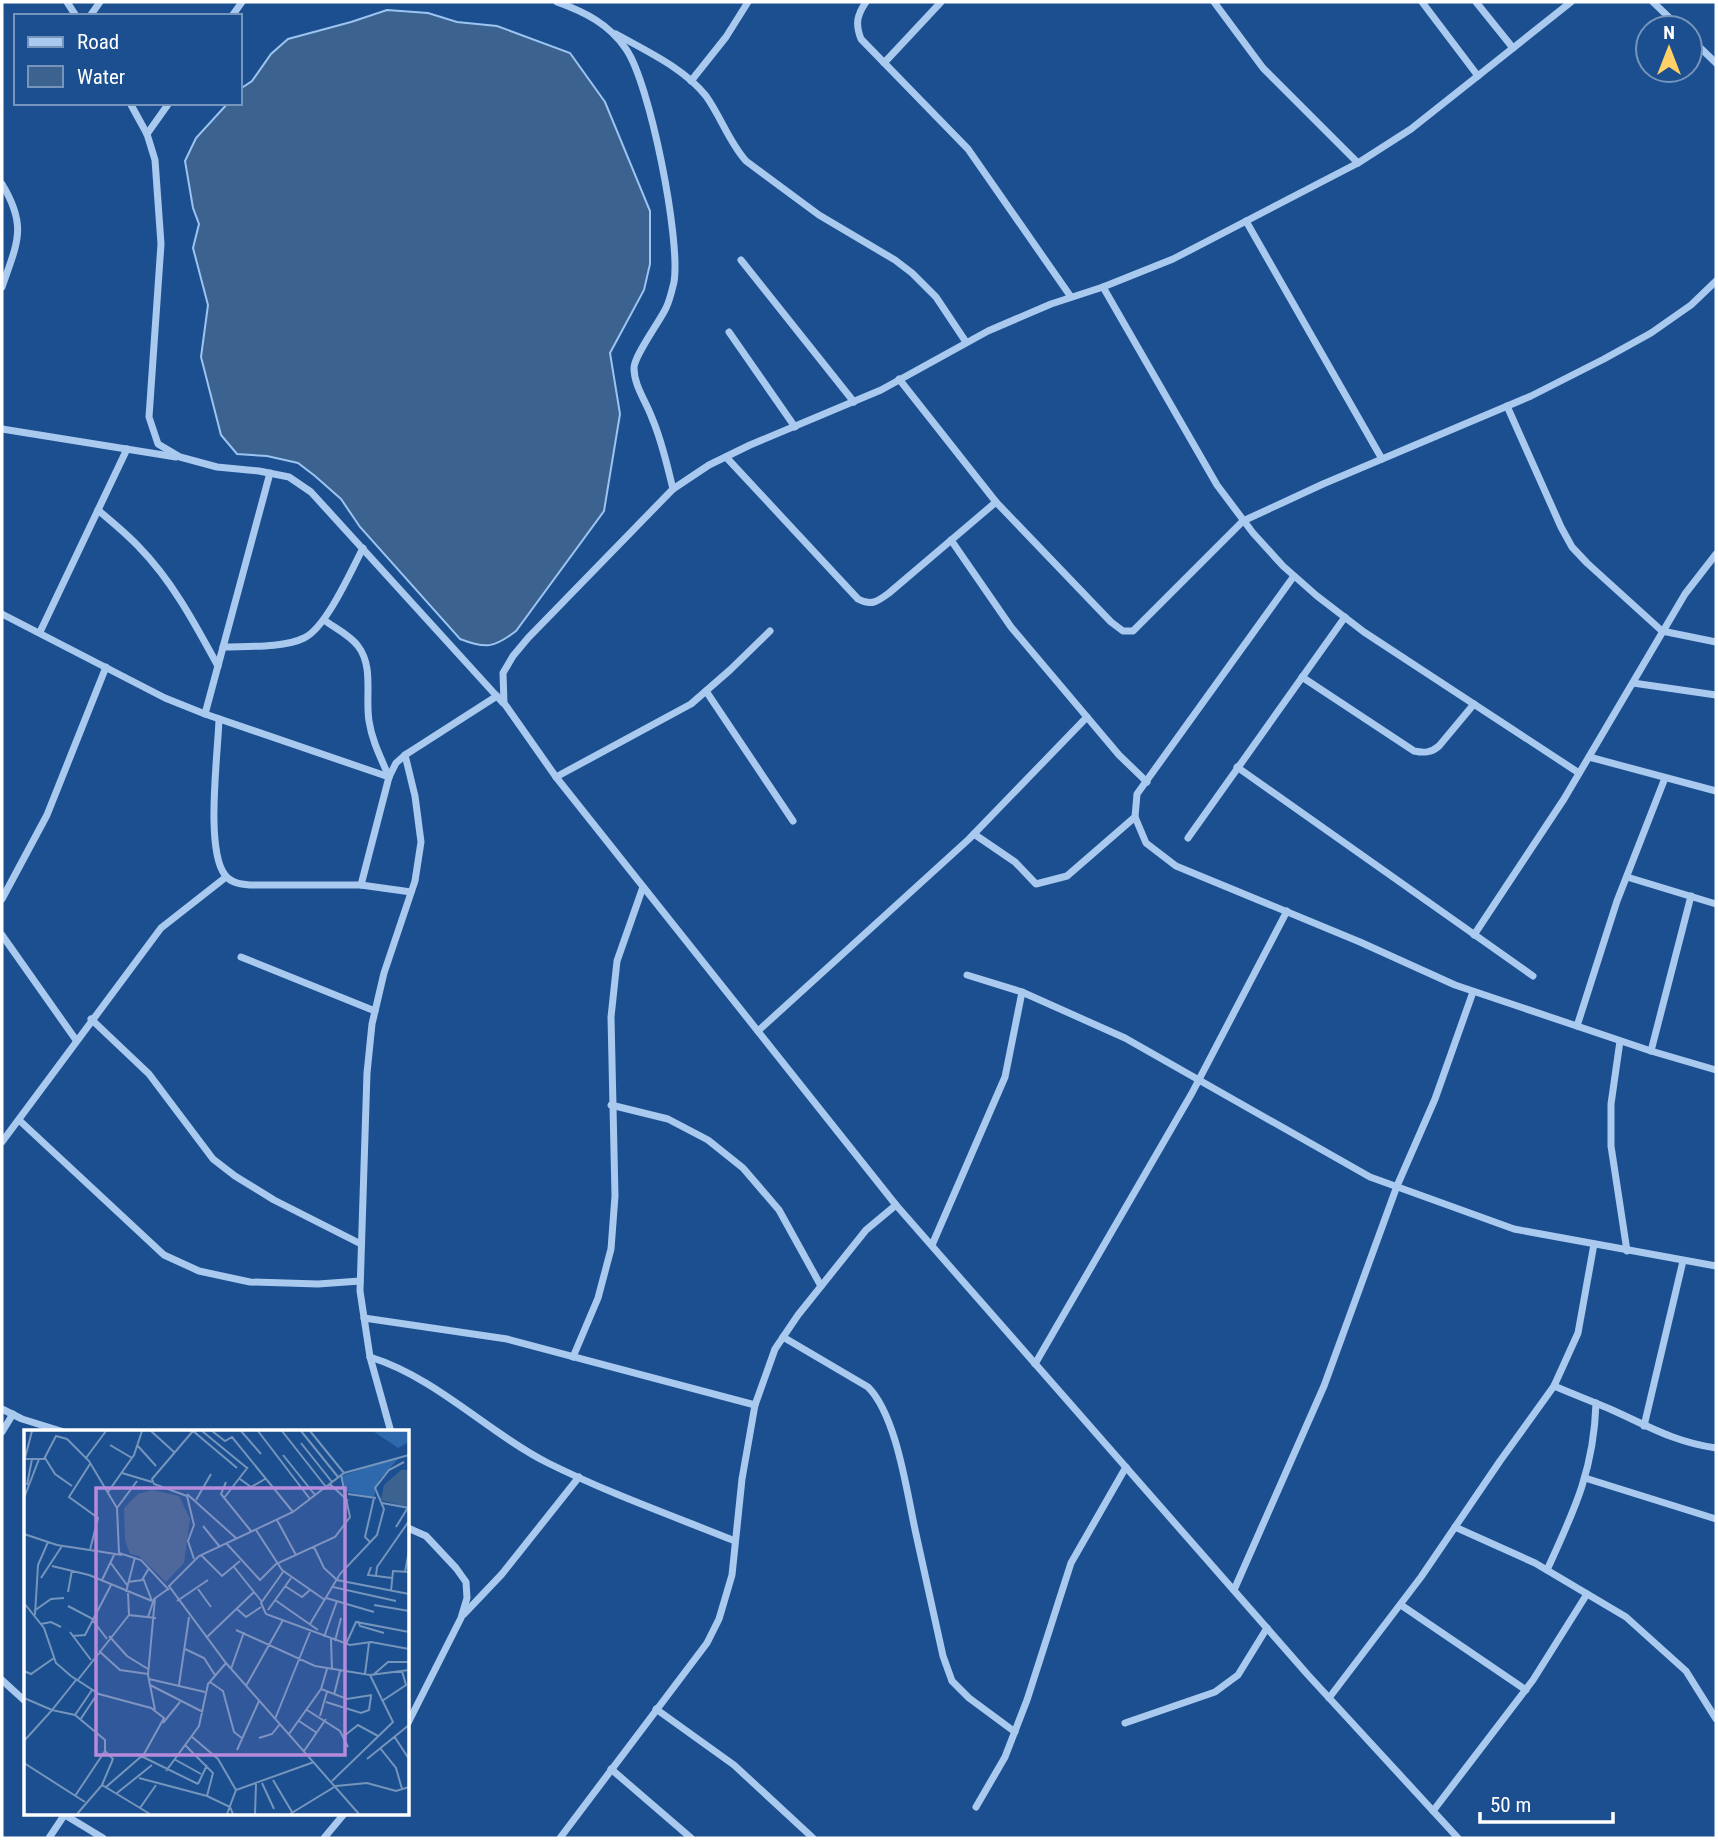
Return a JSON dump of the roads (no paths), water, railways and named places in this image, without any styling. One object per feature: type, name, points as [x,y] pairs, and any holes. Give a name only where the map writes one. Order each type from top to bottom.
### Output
[{"type":"street","points":[[557,2],[586,12],[610,30],[672,66],[691,81],[716,110],[737,151],[746,161],[819,215],[912,273],[936,297],[966,342]]},
{"type":"street","points":[[691,81],[726,37],[748,2]]},
{"type":"street","points":[[866,2],[859,12],[856,26],[860,39],[968,149],[1071,297]]},
{"type":"street","points":[[884,63],[941,2]]},
{"type":"street","points":[[1214,2],[1263,68],[1358,163]]},
{"type":"street","points":[[1422,2],[1478,76]]},
{"type":"street","points":[[1476,2],[1513,48]]},
{"type":"street","points":[[504,703],[503,673],[513,656],[674,489],[726,457],[854,402],[966,342],[1051,304],[1173,258],[1358,163],[1411,129],[1572,2]]},
{"type":"street","points":[[610,30],[628,50],[641,85],[668,193],[675,254],[674,281],[667,306],[634,365],[636,382],[652,417],[674,489]]},
{"type":"street","points":[[131,105],[147,134],[155,160],[161,244],[149,417],[158,444],[180,457]]},
{"type":"street","points":[[147,134],[168,105]]},
{"type":"street","points":[[2,184],[19,222],[17,242],[2,287]]},
{"type":"street","points":[[1246,221],[1382,459]]},
{"type":"street","points":[[741,260],[854,402]]},
{"type":"street","points":[[899,379],[996,502],[1111,622],[1123,631],[1133,631],[1243,521],[1507,406],[1604,359],[1651,333],[1691,305],[1716,281]]},
{"type":"street","points":[[1103,286],[1217,485],[1243,521],[1294,576],[1345,617],[1415,667],[1580,773]]},
{"type":"street","points":[[729,332],[795,427]]},
{"type":"street","points":[[1507,406],[1572,547],[1607,584],[1662,631],[1716,642]]},
{"type":"street","points":[[2,429],[180,457],[217,467],[270,473],[289,477],[311,492],[504,703],[556,777],[896,1205],[1329,1698],[1458,1838]]},
{"type":"street","points":[[40,632],[127,449]]},
{"type":"street","points":[[726,457],[858,599],[867,604],[877,602],[889,593],[996,502]]},
{"type":"street","points":[[205,715],[270,473]]},
{"type":"street","points":[[98,510],[139,546],[170,584],[187,608],[218,666]]},
{"type":"street","points":[[951,540],[1011,627],[1119,755],[1147,782]]},
{"type":"street","points":[[223,647],[287,643],[302,640],[314,633],[324,620],[363,548]]},
{"type":"street","points":[[1474,935],[1580,773],[1685,594],[1716,554]]},
{"type":"street","points":[[1294,576],[1137,794],[1135,817],[1146,843],[1176,866],[1474,992],[1716,1070]]},
{"type":"street","points":[[2,614],[166,698],[205,715],[389,777]]},
{"type":"street","points":[[1188,838],[1345,617]]},
{"type":"street","points":[[324,620],[358,645],[365,657],[368,671],[369,720],[375,745],[389,777]]},
{"type":"street","points":[[556,777],[691,704],[770,631]]},
{"type":"street","points":[[2,899],[47,815],[106,667]]},
{"type":"street","points":[[1302,677],[1414,751],[1423,753],[1432,752],[1439,746],[1474,704]]},
{"type":"street","points":[[1633,683],[1716,695]]},
{"type":"street","points":[[706,691],[793,821]]},
{"type":"street","points":[[361,885],[389,777],[396,763],[497,696]]},
{"type":"street","points":[[758,1031],[974,834],[1087,718]]},
{"type":"street","points":[[219,719],[214,841],[219,863],[226,877],[235,883],[250,885],[361,885],[411,892]]},
{"type":"street","points":[[390,1430],[370,1357],[360,1281],[367,1073],[375,1012],[384,973],[411,892],[421,842],[419,817],[405,755]]},
{"type":"street","points":[[1589,757],[1716,791]]},
{"type":"street","points":[[1237,767],[1533,976]]},
{"type":"street","points":[[1577,1027],[1617,901],[1665,778]]},
{"type":"street","points":[[974,834],[1015,862],[1036,884],[1067,876],[1135,817]]},
{"type":"street","points":[[2,1142],[161,928],[226,877]]},
{"type":"street","points":[[1627,877],[1716,904]]},
{"type":"street","points":[[573,1357],[598,1298],[611,1249],[615,1196],[611,1017],[617,961],[643,887]]},
{"type":"street","points":[[1651,1051],[1691,896]]},
{"type":"street","points":[[1035,1364],[1198,1081],[1287,911]]},
{"type":"street","points":[[2,935],[76,1040]]},
{"type":"street","points":[[241,957],[375,1012]]},
{"type":"street","points":[[967,975],[1022,992],[1125,1038],[1370,1177],[1514,1229],[1716,1266]]},
{"type":"street","points":[[932,1245],[1005,1077],[1022,992]]},
{"type":"street","points":[[1234,1590],[1324,1386],[1397,1186],[1435,1099],[1474,992]]},
{"type":"street","points":[[91,1019],[149,1074],[214,1159],[224,1168],[274,1200],[362,1244]]},
{"type":"street","points":[[1620,1041],[1611,1104],[1611,1146],[1628,1251]]},
{"type":"street","points":[[611,1105],[668,1119],[708,1139],[743,1168],[779,1210],[821,1286]]},
{"type":"street","points":[[19,1120],[164,1255],[199,1271],[250,1282],[318,1284],[360,1281]]},
{"type":"street","points":[[560,1838],[707,1643],[719,1619],[732,1575],[742,1479],[755,1405],[775,1349],[866,1230],[896,1205]]},
{"type":"street","points":[[1329,1698],[1401,1605],[1554,1387],[1578,1334],[1594,1244]]},
{"type":"street","points":[[1644,1426],[1682,1261]]},
{"type":"street","points":[[365,1318],[507,1339],[755,1405]]},
{"type":"street","points":[[783,1337],[868,1387],[878,1397],[903,1473],[943,1656],[953,1681],[969,1698],[1014,1732]]},
{"type":"street","points":[[370,1357],[414,1375],[506,1438],[548,1463],[735,1541]]},
{"type":"street","points":[[1554,1387],[1689,1444],[1716,1448]]},
{"type":"street","points":[[1547,1570],[1576,1506],[1585,1478],[1591,1456],[1596,1403]]},
{"type":"street","points":[[2,1409],[58,1430]]},
{"type":"street","points":[[2,1432],[13,1414]]},
{"type":"street","points":[[976,1807],[1004,1757],[1027,1700],[1071,1563],[1126,1467]]},
{"type":"street","points":[[461,1618],[502,1574],[579,1477]]},
{"type":"street","points":[[1585,1478],[1716,1519]]},
{"type":"street","points":[[1455,1527],[1547,1570],[1626,1617],[1686,1671],[1713,1704],[1716,1719]]},
{"type":"street","points":[[410,1528],[426,1536],[456,1568],[466,1582],[467,1598],[461,1618],[410,1719]]},
{"type":"street","points":[[1433,1811],[1525,1690],[1587,1594]]},
{"type":"street","points":[[1401,1605],[1525,1690]]},
{"type":"street","points":[[1125,1723],[1215,1692],[1238,1675],[1267,1628]]},
{"type":"street","points":[[2,1680],[24,1700]]},
{"type":"street","points":[[656,1709],[734,1765],[813,1838]]},
{"type":"street","points":[[611,1769],[691,1838]]},
{"type":"street","points":[[49,1838],[64,1815]]},
{"type":"street","points":[[67,1815],[103,1838]]},
{"type":"street","points":[[324,1838],[343,1815]]},
{"type":"water","points":[[387,10],[428,13],[457,22],[497,26],[570,53],[605,102],[650,211],[650,264],[644,290],[610,353],[620,414],[604,511],[516,631],[495,644],[483,645],[460,639],[360,527],[341,499],[298,463],[267,456],[237,454],[221,435],[201,357],[208,305],[193,248],[199,224],[193,208],[185,161],[196,138],[226,105],[242,105],[242,88],[252,81],[271,54],[288,39]]}]
